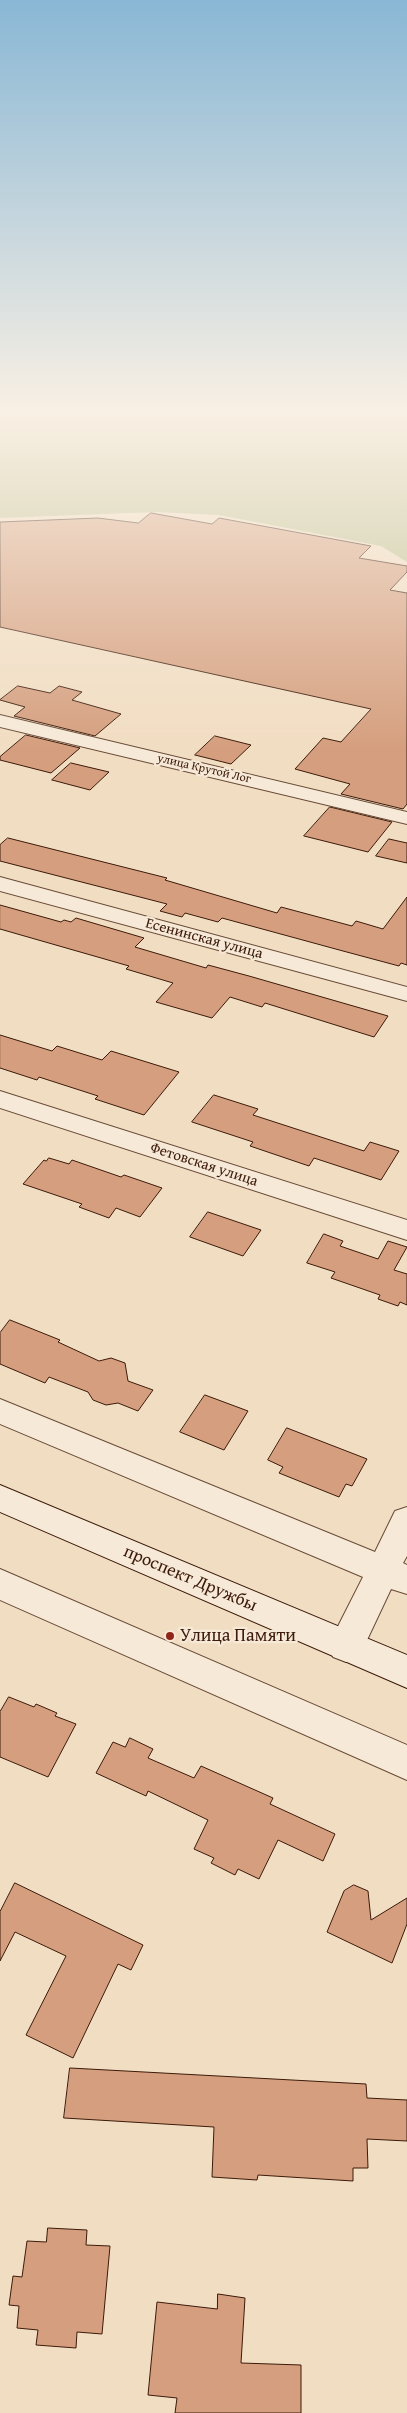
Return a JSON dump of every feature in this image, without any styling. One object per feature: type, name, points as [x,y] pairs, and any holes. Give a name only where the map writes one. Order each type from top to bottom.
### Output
[{"type":"street","name":"улица Крутой Лог","points":[[0,721],[407,818]]},
{"type":"street","name":"Есенинская улица","points":[[0,884],[407,994]]},
{"type":"street","name":"Фетовская улица","points":[[0,1099],[407,1230]]},
{"type":"street","points":[[0,1411],[395,1575]]},
{"type":"street","name":"проспект Дружбы","points":[[0,1498],[407,1672]]},
{"type":"street","points":[[346,1646],[395,1575],[407,1521]]},
{"type":"street","points":[[0,1584],[407,1763]]},
{"type":"green space","points":[[259,523],[407,523],[407,562],[381,546]]},
{"type":"building","points":[[0,523],[244,523],[371,546],[359,558],[407,566],[407,572],[390,590],[407,593],[407,804],[403,809],[341,794],[350,784],[295,769],[323,738],[341,742],[371,709],[0,627]]},
{"type":"building","points":[[18,686],[50,693],[59,686],[82,692],[72,700],[121,714],[95,736],[14,716],[25,707],[0,700]]},
{"type":"building","points":[[26,735],[80,748],[51,773],[0,760],[0,757]]},
{"type":"building","points":[[215,736],[251,745],[231,764],[195,755]]},
{"type":"building","points":[[71,763],[109,772],[90,790],[52,780]]},
{"type":"building","points":[[330,807],[392,822],[368,852],[304,836]]},
{"type":"building","points":[[8,838],[167,878],[165,880],[277,913],[281,907],[352,926],[356,921],[383,929],[407,897],[407,965],[401,963],[399,966],[222,918],[218,922],[185,913],[182,917],[160,911],[167,904],[0,861],[0,845]]},
{"type":"building","points":[[389,839],[407,843],[407,863],[376,856]]},
{"type":"building","points":[[0,905],[61,922],[64,920],[71,922],[76,918],[144,938],[135,947],[206,968],[208,965],[249,976],[388,1016],[374,1037],[265,1003],[262,1007],[230,997],[212,1018],[156,1002],[173,983],[126,969],[129,966],[0,929]]},
{"type":"building","points":[[0,1035],[52,1051],[57,1046],[102,1060],[111,1051],[179,1072],[144,1115],[95,1099],[98,1096],[39,1077],[37,1080],[0,1068]]},
{"type":"building","points":[[214,1095],[258,1109],[253,1115],[364,1151],[370,1142],[399,1151],[381,1180],[314,1158],[309,1166],[250,1146],[253,1142],[192,1122]]},
{"type":"building","points":[[49,1158],[69,1164],[72,1160],[121,1177],[124,1175],[162,1188],[140,1217],[116,1208],[109,1218],[79,1207],[82,1204],[23,1184],[44,1160],[46,1161]]},
{"type":"building","points":[[208,1212],[261,1230],[243,1256],[190,1237]]},
{"type":"building","points":[[324,1234],[343,1241],[340,1246],[378,1259],[388,1241],[407,1247],[394,1270],[407,1274],[407,1305],[400,1302],[398,1306],[378,1299],[380,1295],[331,1278],[335,1272],[307,1263]]},
{"type":"building","points":[[10,1320],[60,1340],[58,1342],[99,1361],[111,1358],[125,1363],[128,1381],[153,1390],[138,1411],[118,1403],[106,1405],[93,1400],[88,1392],[49,1377],[45,1383],[0,1364],[0,1333]]},
{"type":"building","points":[[205,1395],[248,1411],[224,1450],[180,1432]]},
{"type":"building","points":[[287,1428],[367,1459],[352,1486],[346,1484],[339,1497],[279,1473],[283,1467],[268,1460]]},
{"type":"building","points":[[9,1697],[34,1707],[36,1704],[57,1713],[55,1716],[76,1724],[48,1777],[0,1757],[0,1712]]},
{"type":"building","points":[[130,1738],[153,1749],[148,1758],[194,1778],[201,1766],[273,1798],[270,1804],[335,1834],[323,1861],[278,1840],[259,1879],[238,1869],[235,1875],[211,1863],[214,1858],[194,1849],[208,1820],[148,1791],[146,1796],[96,1773],[113,1742],[125,1747]]},
{"type":"building","points":[[15,1883],[143,1945],[131,1970],[118,1964],[73,2058],[26,2035],[66,1956],[15,1932],[0,1961],[0,1912]]},
{"type":"building","points":[[354,1885],[368,1891],[371,1920],[407,1898],[407,1924],[392,1963],[327,1932],[344,1891]]},
{"type":"building","points":[[70,2068],[366,2084],[367,2098],[407,2100],[407,2141],[367,2139],[368,2168],[353,2168],[353,2181],[258,2175],[257,2180],[212,2177],[214,2127],[64,2118]]},
{"type":"building","points":[[48,2228],[87,2230],[86,2245],[110,2246],[102,2334],[77,2332],[76,2348],[36,2345],[38,2330],[17,2328],[19,2306],[9,2305],[13,2276],[22,2277],[27,2241],[46,2242]]},
{"type":"building","points":[[218,2294],[245,2298],[241,2363],[301,2365],[301,2413],[175,2413],[177,2398],[148,2395],[157,2302],[217,2309]]},
{"type":"place","name":"Улица Памяти","points":[[170,1636]]}]
